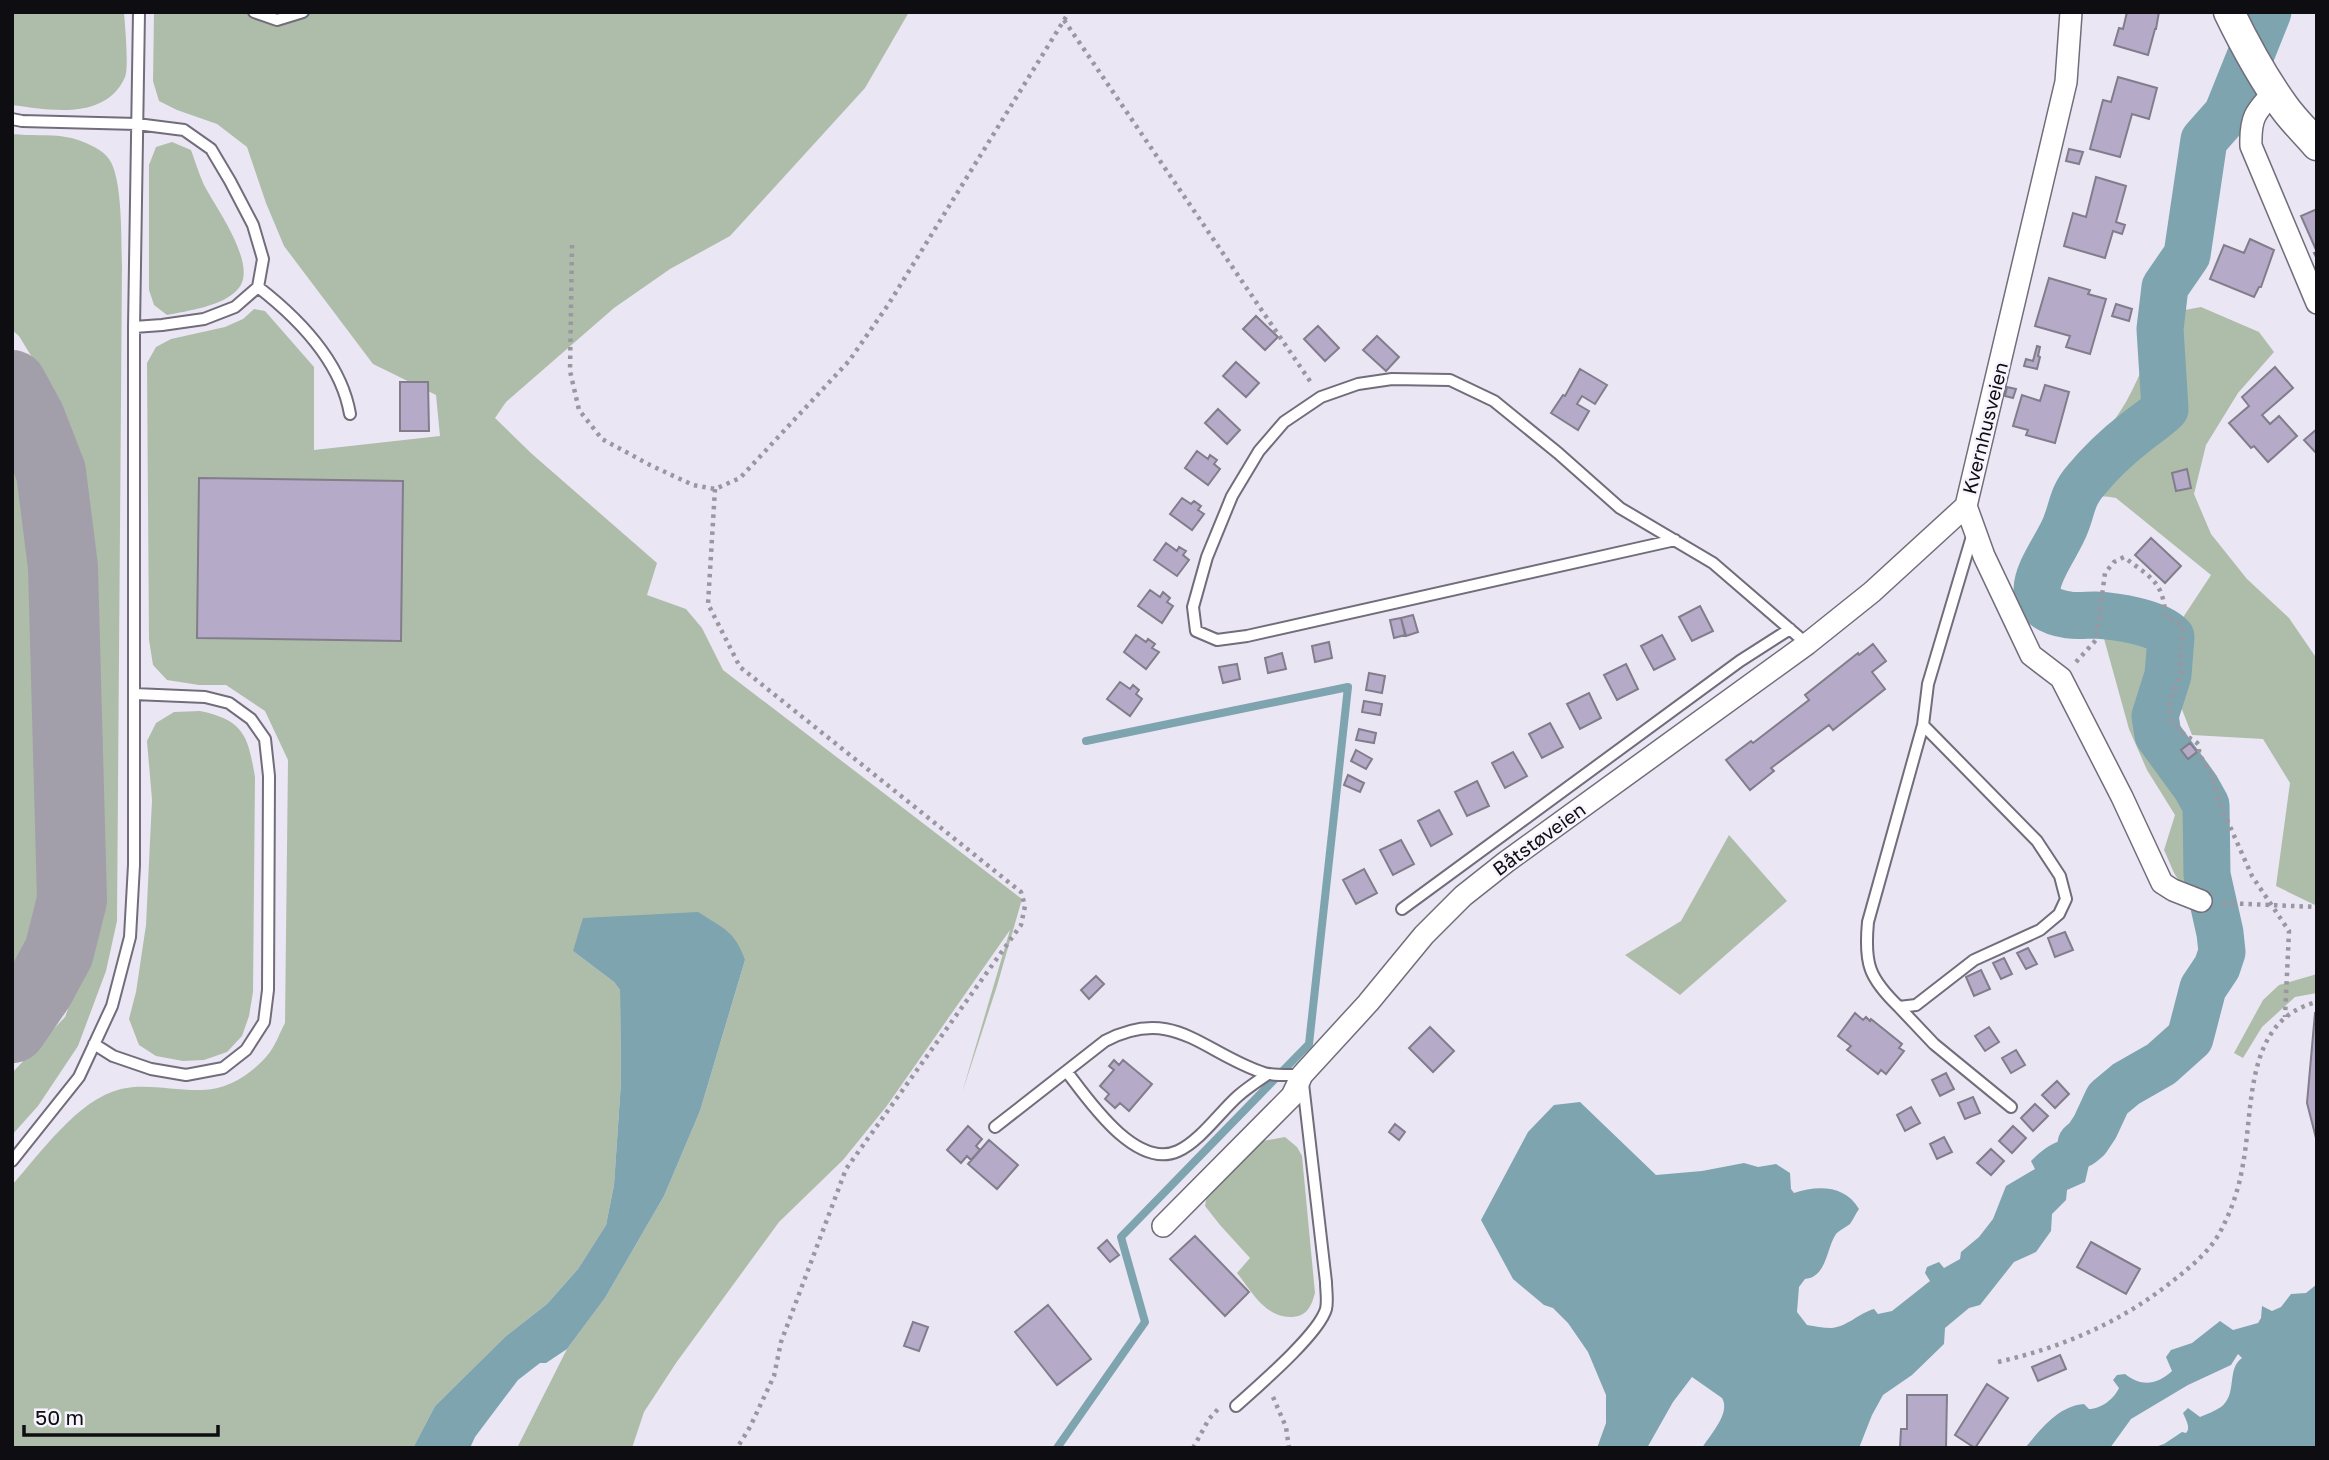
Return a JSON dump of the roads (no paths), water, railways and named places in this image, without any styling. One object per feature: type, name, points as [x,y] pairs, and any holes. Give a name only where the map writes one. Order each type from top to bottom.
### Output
[{"type":"street","name":"Kvernhusveien","points":[[2071,12],[2066,82],[1966,506],[1984,556],[2031,655],[2061,678],[2122,797],[2162,883],[2201,901]]},
{"type":"street","points":[[2229,12],[2274,92],[2317,145]]},
{"type":"street","points":[[2274,92],[2259,108],[2250,127],[2251,146],[2317,303]]},
{"type":"street","name":"Båtstøveien","points":[[1163,1226],[1292,1096],[1302,1075],[1368,1003],[1424,935],[1463,896],[1807,644],[1872,592],[1966,506]]},
{"type":"lane","points":[[12,1161],[79,1077],[112,1006],[130,937],[134,866],[134,327],[139,12]]},
{"type":"lane","points":[[254,12],[277,20],[303,12]]},
{"type":"lane","points":[[12,119],[83,124],[137,124],[184,130],[211,149],[230,181],[253,225],[263,259],[258,287],[235,307],[204,319],[134,327]]},
{"type":"lane","points":[[258,287],[283,306],[330,362],[346,396],[349,414]]},
{"type":"lane","points":[[1675,540],[1247,636],[1217,640],[1196,631],[1193,607],[1207,557],[1232,496],[1259,452],[1284,422],[1321,397],[1357,384],[1392,379],[1450,380],[1494,401],[1620,508],[1675,540],[1713,563],[1807,644]]},
{"type":"lane","points":[[1975,529],[1928,684],[1923,725],[1868,922],[1866,949],[1871,974],[1883,992],[1934,1044],[2011,1107]]},
{"type":"lane","points":[[1402,909],[1740,660],[1790,629]]},
{"type":"lane","points":[[94,1044],[114,1056],[151,1069],[186,1075],[223,1068],[246,1050],[264,1022],[268,990],[269,776],[265,739],[251,719],[229,703],[205,697],[134,694]]},
{"type":"lane","points":[[1899,1007],[1916,1005],[1974,960],[2040,930],[2059,914],[2066,899],[2060,876],[2037,841],[1923,725]]},
{"type":"lane","points":[[995,1127],[1105,1041],[1136,1028],[1154,1027],[1184,1034],[1268,1074],[1302,1075],[1326,1282],[1326,1308],[1319,1324],[1264,1382],[1236,1406]]},
{"type":"lane","points":[[1067,1072],[1091,1104],[1120,1133],[1146,1152],[1156,1155],[1179,1151],[1189,1144],[1239,1095],[1268,1074]]},
{"type":"water","points":[[698,912],[732,936],[745,960],[700,1111],[664,1196],[605,1298],[567,1349],[546,1363],[540,1363],[518,1380],[475,1437],[470,1448],[413,1448],[435,1406],[506,1336],[547,1304],[578,1269],[606,1225],[614,1185],[621,1082],[620,990],[614,982],[573,951],[583,918]]},
{"type":"water","points":[[1580,1102],[1656,1175],[1702,1171],[1744,1163],[1758,1167],[1776,1164],[1790,1173],[1791,1189],[1794,1193],[1830,1189],[1839,1191],[1853,1201],[1859,1209],[1850,1224],[1836,1234],[1818,1273],[1805,1279],[1799,1287],[1797,1312],[1807,1325],[1825,1328],[1842,1325],[1874,1309],[1878,1314],[1892,1311],[1930,1281],[1925,1273],[1927,1267],[1939,1262],[1944,1268],[1960,1259],[1961,1252],[1979,1237],[1993,1219],[2006,1186],[2035,1169],[2031,1161],[2046,1148],[2062,1140],[2070,1140],[2085,1147],[2091,1156],[2085,1182],[2067,1190],[2066,1200],[2052,1214],[2051,1231],[2036,1252],[2014,1262],[1980,1305],[1969,1308],[1945,1328],[1944,1344],[1912,1375],[1883,1395],[1859,1448],[1702,1448],[1722,1417],[1724,1404],[1722,1398],[1692,1377],[1673,1402],[1647,1448],[1597,1448],[1606,1423],[1606,1395],[1588,1352],[1568,1323],[1553,1308],[1544,1305],[1513,1279],[1481,1220],[1528,1132],[1554,1105]]},
{"type":"water","points":[[2317,1284],[2317,1448],[2152,1448],[2164,1444],[2182,1432],[2186,1433],[2188,1426],[2183,1413],[2188,1408],[2200,1417],[2226,1402],[2234,1368],[2242,1358],[2238,1354],[2231,1365],[2188,1385],[2131,1419],[2110,1448],[2025,1448],[2037,1433],[2066,1409],[2084,1404],[2089,1409],[2094,1409],[2107,1403],[2119,1388],[2113,1380],[2117,1375],[2125,1374],[2137,1381],[2155,1382],[2172,1371],[2166,1357],[2171,1350],[2192,1343],[2220,1321],[2233,1330],[2258,1323],[2262,1306],[2272,1311],[2281,1307],[2291,1294],[2306,1293]]},
{"type":"waterway","points":[[2081,1144],[2095,1127],[2108,1099],[2126,1084],[2161,1064],[2190,1038],[2203,988],[2217,967],[2222,952],[2207,875],[2206,805],[2158,735],[2155,716],[2168,675],[2171,637],[2156,627],[2136,621],[2104,616],[2069,615],[2050,609],[2040,601],[2037,590],[2039,577],[2066,524],[2081,486],[2116,449],[2165,409],[2160,329],[2165,287],[2187,255],[2204,140],[2227,114],[2268,12]]},
{"type":"waterway","points":[[1057,1448],[1145,1322],[1121,1237],[1309,1044],[1348,687],[1086,741]]}]
